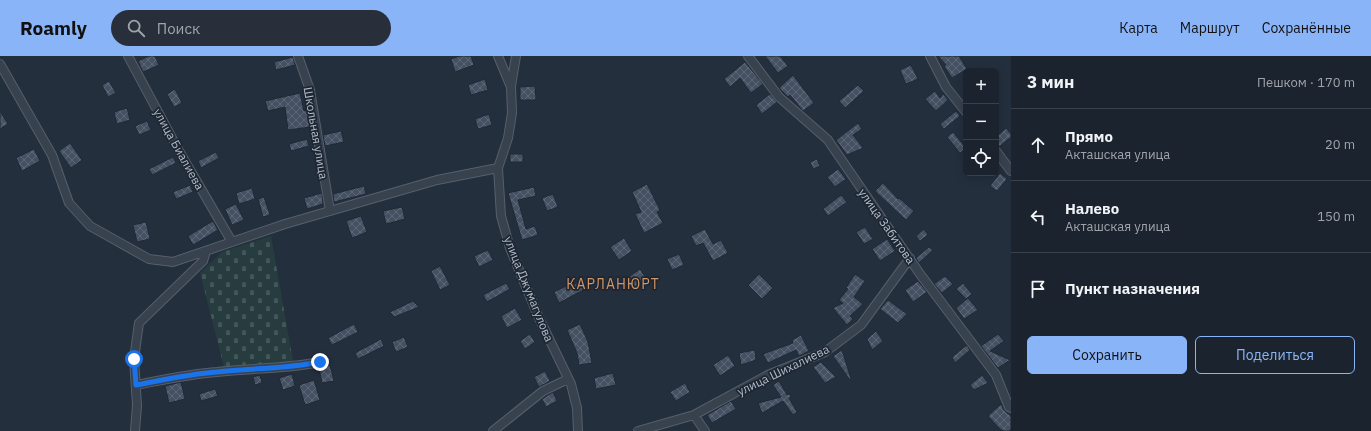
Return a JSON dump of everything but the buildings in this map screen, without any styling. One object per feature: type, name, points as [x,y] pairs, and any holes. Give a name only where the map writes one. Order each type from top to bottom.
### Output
[{"type":"street","name":"улица Биалиева","points":[[128,56],[179,151],[232,242]]},
{"type":"street","name":"Школьная улица","points":[[298,56],[310,90],[330,211]]},
{"type":"street","name":"улица Джумагулова","points":[[498,56],[511,86],[512,113],[508,138],[498,168],[501,216],[510,248],[539,318],[568,379],[577,408],[578,431]]},
{"type":"street","points":[[511,86],[516,56]]},
{"type":"street","name":"улица Забитова","points":[[748,56],[779,97],[828,140],[910,258],[996,376],[1009,407],[1011,408]]},
{"type":"street","points":[[930,56],[946,86],[963,108]]},
{"type":"street","points":[[0,64],[52,155],[69,203],[90,226],[149,259],[173,262],[285,224],[437,180],[498,168]]},
{"type":"street","points":[[999,155],[1011,171]]},
{"type":"street","points":[[135,431],[137,405],[134,359],[139,323],[203,261],[206,251]]},
{"type":"street","name":"улица Шихалиева","points":[[638,431],[694,415],[768,376],[825,352],[861,325],[910,258]]},
{"type":"street","points":[[136,385],[178,376],[304,365],[320,362]]},
{"type":"street","points":[[493,431],[543,391],[568,379]]},
{"type":"street","points":[[694,415],[705,431]]},
{"type":"green space","points":[[271,236],[293,361],[224,367],[200,273],[222,252]]},
{"type":"district","name":"КАРЛАНЮРТ","points":[[613,284]]},
{"type":"route","points":[[134,359],[136,385],[178,376],[304,365],[320,362]]}]
